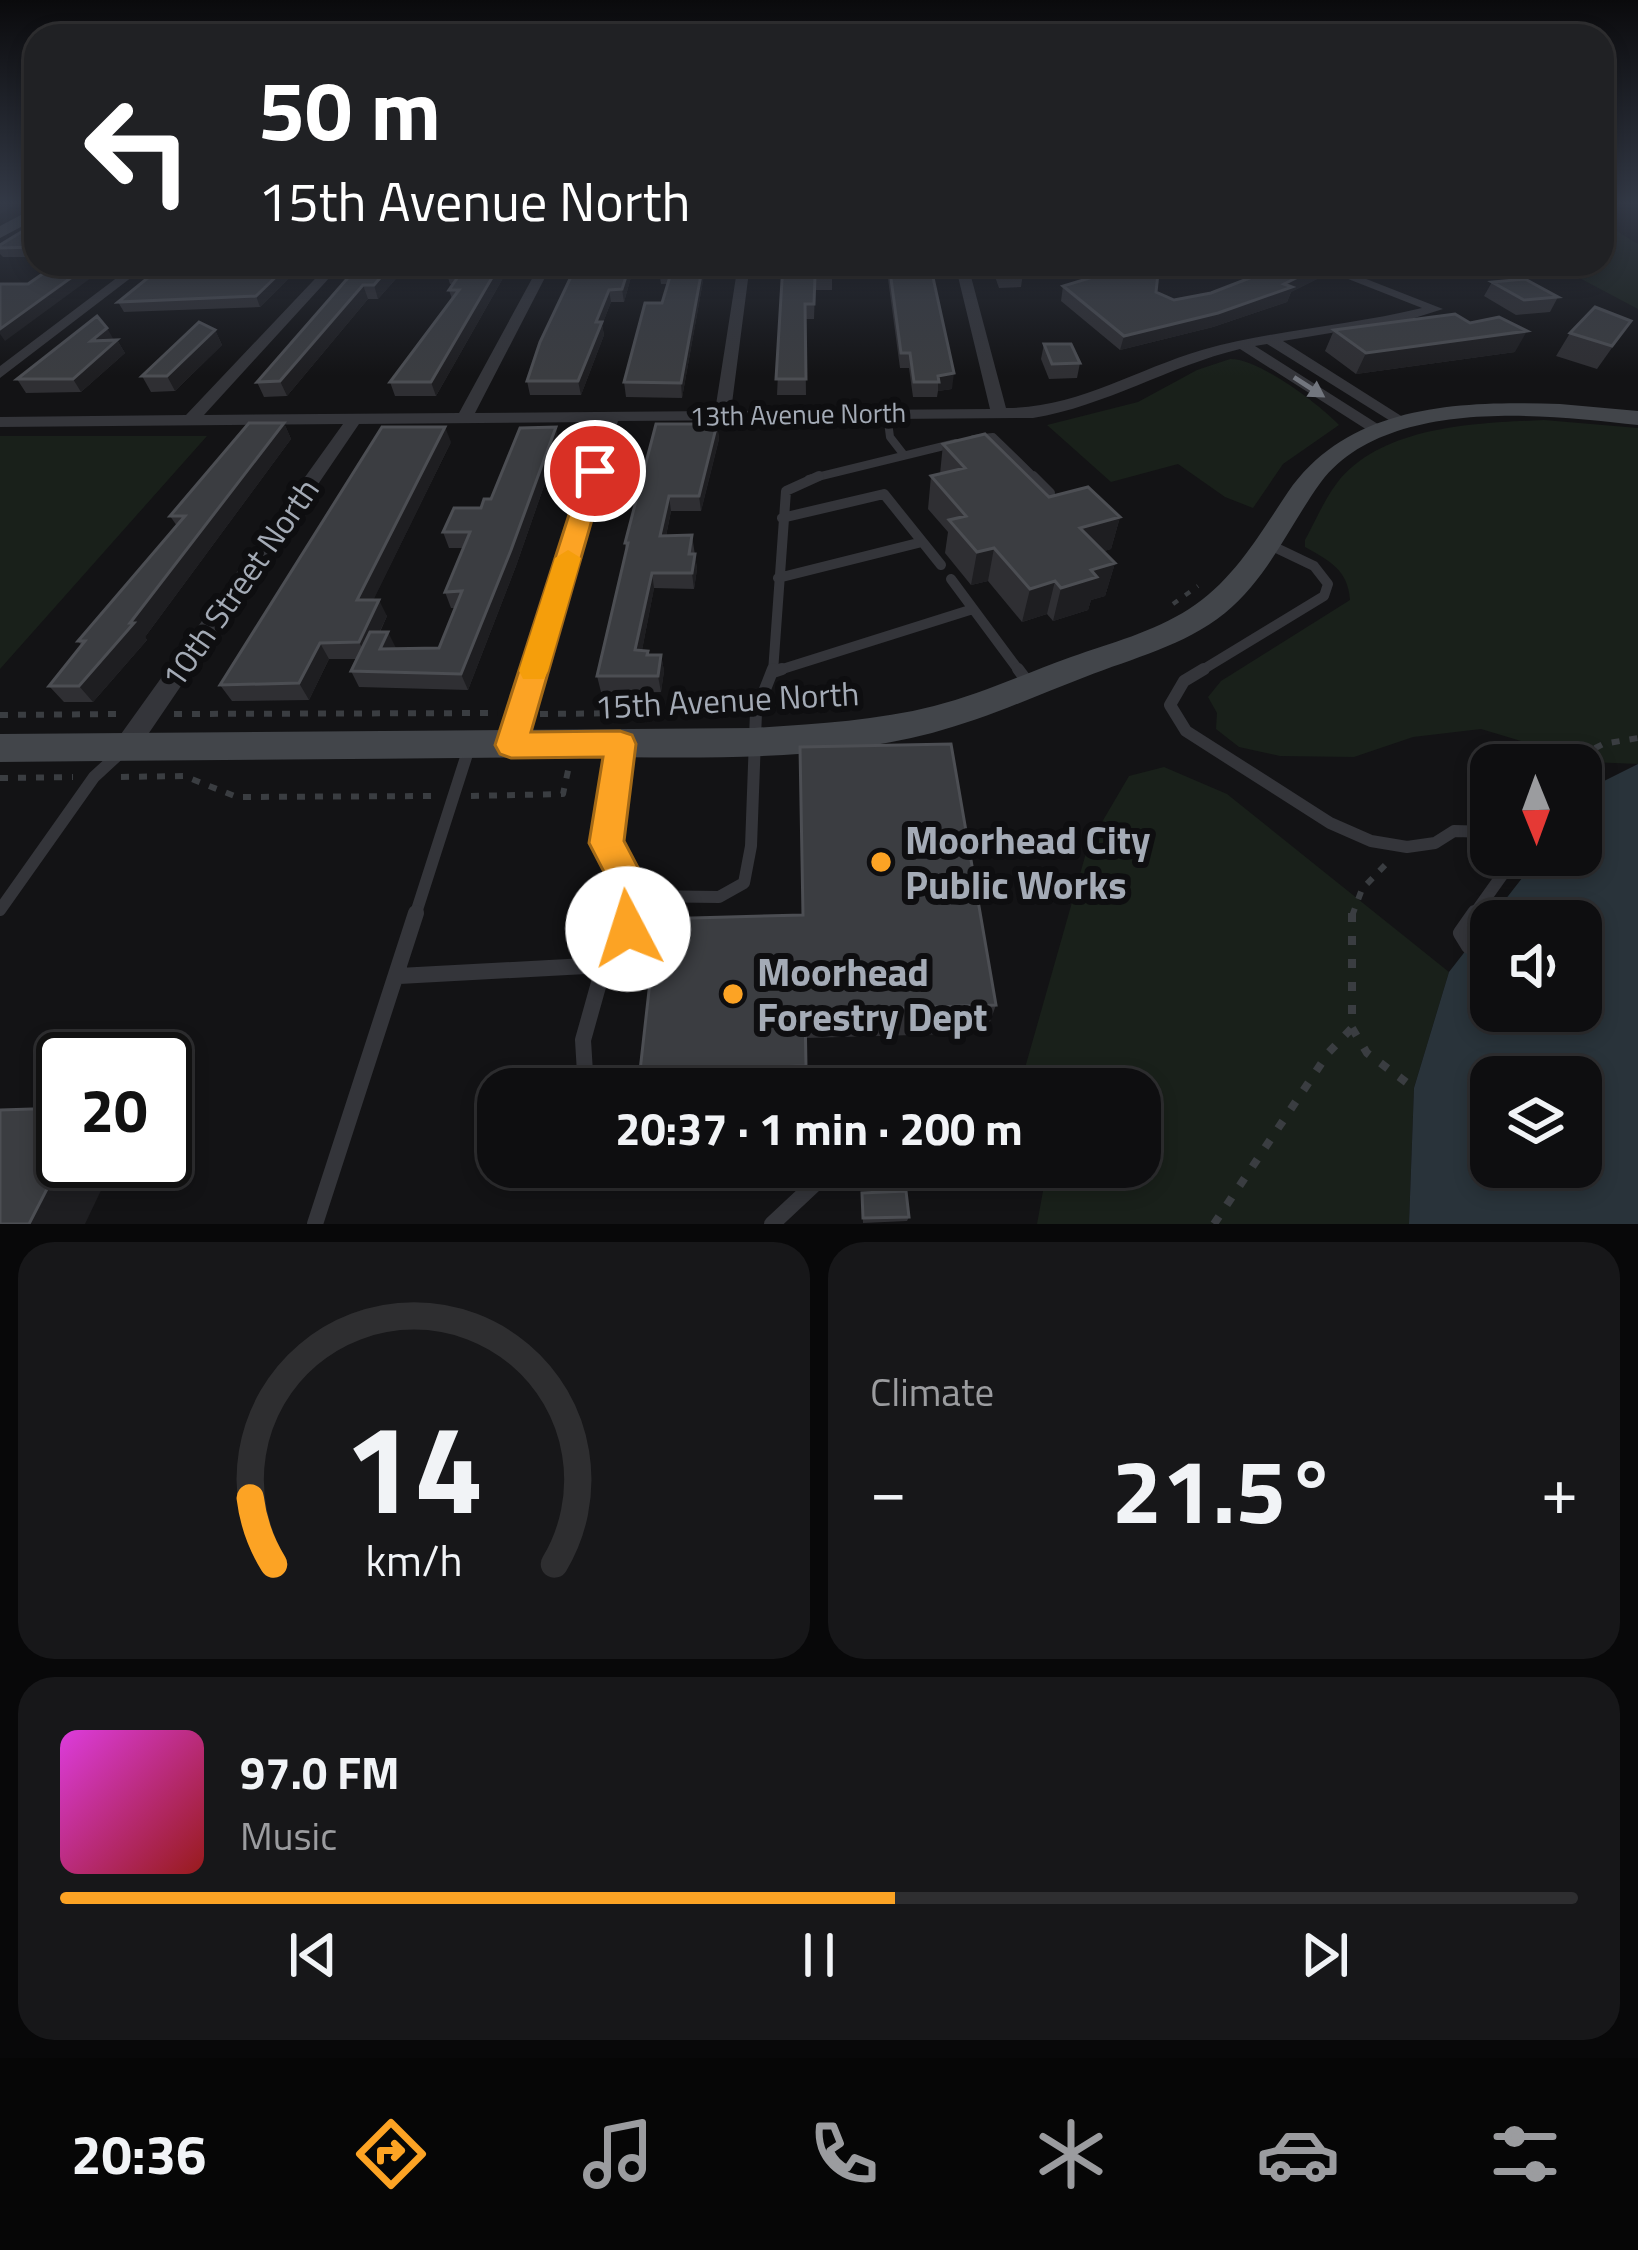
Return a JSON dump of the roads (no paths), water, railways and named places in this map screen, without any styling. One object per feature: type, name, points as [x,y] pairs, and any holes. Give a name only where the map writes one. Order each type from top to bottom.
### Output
[{"type":"main road","name":"15th Avenue North","points":[[0,748],[470,745],[516,729],[620,744],[754,742],[832,736],[934,719],[1162,637],[1210,610],[1247,578],[1320,465],[1388,426],[1494,410],[1638,418]]},
{"type":"street","points":[[0,374],[127,276]]},
{"type":"street","points":[[190,421],[325,276]]},
{"type":"street","points":[[466,417],[540,276]]},
{"type":"street","points":[[722,416],[742,276]]},
{"type":"street","points":[[964,276],[999,413]]},
{"type":"street","name":"13th Avenue North","points":[[0,422],[1059,410],[1103,400],[1186,359],[1268,338],[1436,309],[1348,276]]},
{"type":"street","points":[[1268,338],[1388,426]]},
{"type":"street","points":[[1242,344],[1388,426]]},
{"type":"street","points":[[516,729],[611,417]]},
{"type":"street","name":"10th Street North","points":[[125,748],[355,418]]},
{"type":"lane","points":[[887,414],[890,437],[904,455]]},
{"type":"lane","points":[[635,896],[719,897],[744,883],[751,846],[755,712],[773,672],[783,496],[797,482],[990,436],[1050,493]]},
{"type":"lane","points":[[782,518],[884,494],[941,565]]},
{"type":"lane","points":[[778,578],[922,542]]},
{"type":"lane","points":[[1268,544],[1314,566],[1328,584],[1324,596],[1184,681],[1170,705],[1186,730],[1330,823],[1371,841],[1407,847],[1435,843],[1454,831],[1470,831]]},
{"type":"lane","points":[[951,579],[1030,685]]},
{"type":"lane","points":[[773,672],[973,609]]},
{"type":"lane","points":[[585,1068],[583,1040],[604,965],[628,929],[635,896],[606,843],[620,744]]},
{"type":"lane","points":[[316,1224],[470,745]]},
{"type":"lane","points":[[0,910],[94,777],[125,748]]},
{"type":"lane","points":[[1469,946],[1461,933],[1468,917],[1500,876]]},
{"type":"lane","points":[[399,976],[604,965]]},
{"type":"lane","points":[[772,1224],[810,1188]]},
{"type":"place","name":"Moorhead City Public Works","points":[[881,862]]},
{"type":"place","name":"Moorhead Forestry Dept","points":[[733,994]]}]
